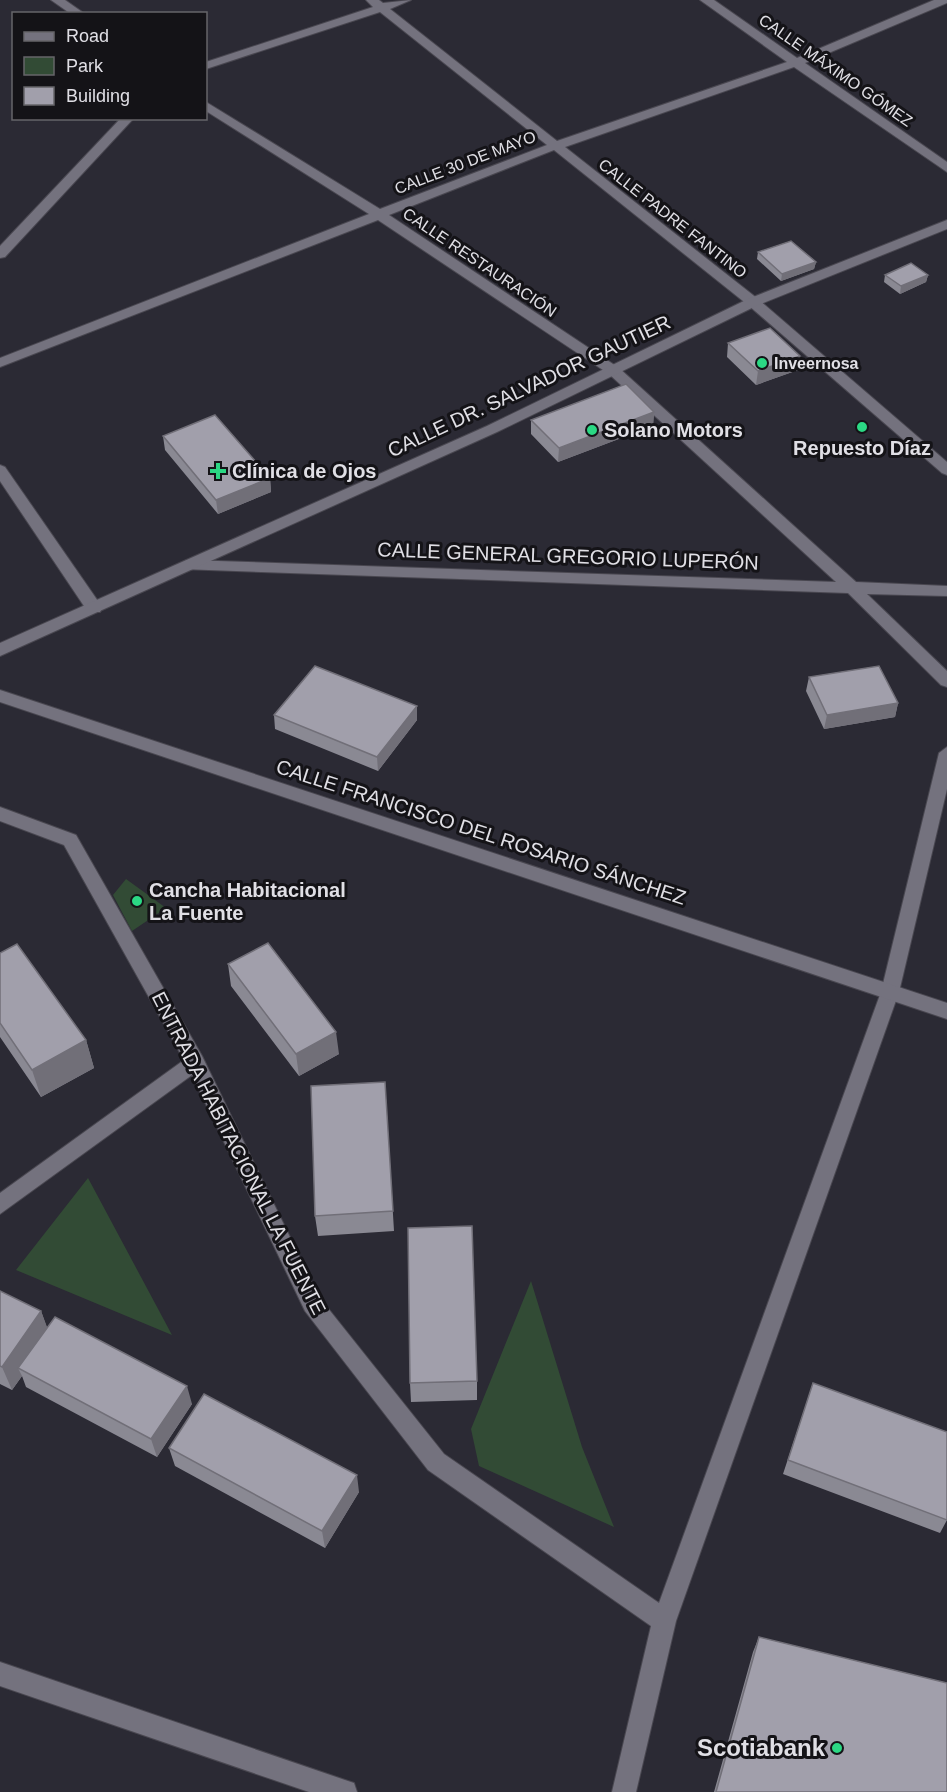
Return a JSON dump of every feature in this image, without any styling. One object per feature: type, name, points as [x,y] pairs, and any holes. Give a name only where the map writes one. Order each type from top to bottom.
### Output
[{"type":"street","points":[[57,0],[77,12]]},
{"type":"street","points":[[207,66],[377,4],[405,0]]},
{"type":"street","name":"CALLE MÁXIMO GÓMEZ","points":[[706,0],[947,168]]},
{"type":"street","name":"CALLE 30 DE MAYO","points":[[0,363],[376,213],[554,146],[796,62],[944,0]]},
{"type":"street","name":"CALLE PADRE FANTINO","points":[[377,4],[753,302],[947,470]]},
{"type":"street","name":"CALLE RESTAURACIÓN","points":[[207,107],[376,213],[614,371],[850,586],[947,681]]},
{"type":"street","points":[[0,254],[7,238],[126,120]]},
{"type":"street","name":"CALLE DR. SALVADOR GAUTIER","points":[[0,650],[492,429],[753,302],[947,224]]},
{"type":"street","points":[[0,470],[94,608]]},
{"type":"street","name":"CALLE GENERAL GREGORIO LUPERÓN","points":[[187,565],[947,591]]},
{"type":"street","name":"CALLE FRANCISCO DEL ROSARIO SÁNCHEZ","points":[[0,696],[947,1011]]},
{"type":"street","points":[[624,1792],[664,1621],[890,992],[947,753]]},
{"type":"street","name":"ENTRADA HABITACIONAL LA FUENTE","points":[[0,814],[70,840],[195,1062],[312,1305],[436,1462],[664,1621]]},
{"type":"street","points":[[0,1205],[195,1062]]},
{"type":"street","points":[[0,1674],[345,1792]]},
{"type":"green space","name":"Cancha Habitacional La Fuente","points":[[126,879],[166,908],[132,931],[113,895]]},
{"type":"green space","points":[[88,1178],[172,1335],[16,1270]]},
{"type":"green space","points":[[531,1281],[582,1447],[614,1527],[479,1466],[471,1429]]},
{"type":"building","points":[[791,241],[816,262],[782,274],[758,252]]},
{"type":"building","points":[[911,263],[928,275],[901,286],[885,275]]},
{"type":"building","points":[[770,328],[800,356],[758,371],[728,343]]},
{"type":"building","points":[[626,384],[654,412],[559,448],[531,420]]},
{"type":"building","name":"Clínica de Ojos","points":[[215,415],[270,478],[216,500],[163,436]]},
{"type":"building","points":[[315,666],[417,706],[377,757],[274,715]]},
{"type":"building","points":[[879,666],[898,703],[827,715],[809,677]]},
{"type":"building","points":[[268,943],[336,1032],[296,1054],[228,964]]},
{"type":"building","points":[[17,944],[86,1040],[32,1070],[0,1023],[0,953]]},
{"type":"building","points":[[385,1082],[393,1211],[315,1216],[311,1086]]},
{"type":"building","points":[[472,1226],[477,1381],[410,1383],[408,1228]]},
{"type":"building","points":[[0,1291],[41,1311],[2,1367],[0,1366]]},
{"type":"building","points":[[55,1317],[187,1386],[151,1439],[18,1368]]},
{"type":"building","points":[[813,1383],[947,1432],[947,1520],[788,1460]]},
{"type":"building","points":[[204,1394],[357,1475],[322,1531],[169,1448]]},
{"type":"building","name":"Scotiabank","points":[[759,1637],[947,1683],[947,1792],[716,1792]]},
{"type":"place","name":"Inveernosa","points":[[762,363]]},
{"type":"place","name":"Repuesto Díaz","points":[[862,427]]},
{"type":"place","name":"Solano Motors","points":[[592,430]]},
{"type":"place","name":"Clínica de Ojos","points":[[218,471]]},
{"type":"place","name":"Cancha Habitacional La Fuente","points":[[137,901]]},
{"type":"place","name":"Scotiabank","points":[[837,1748]]}]
